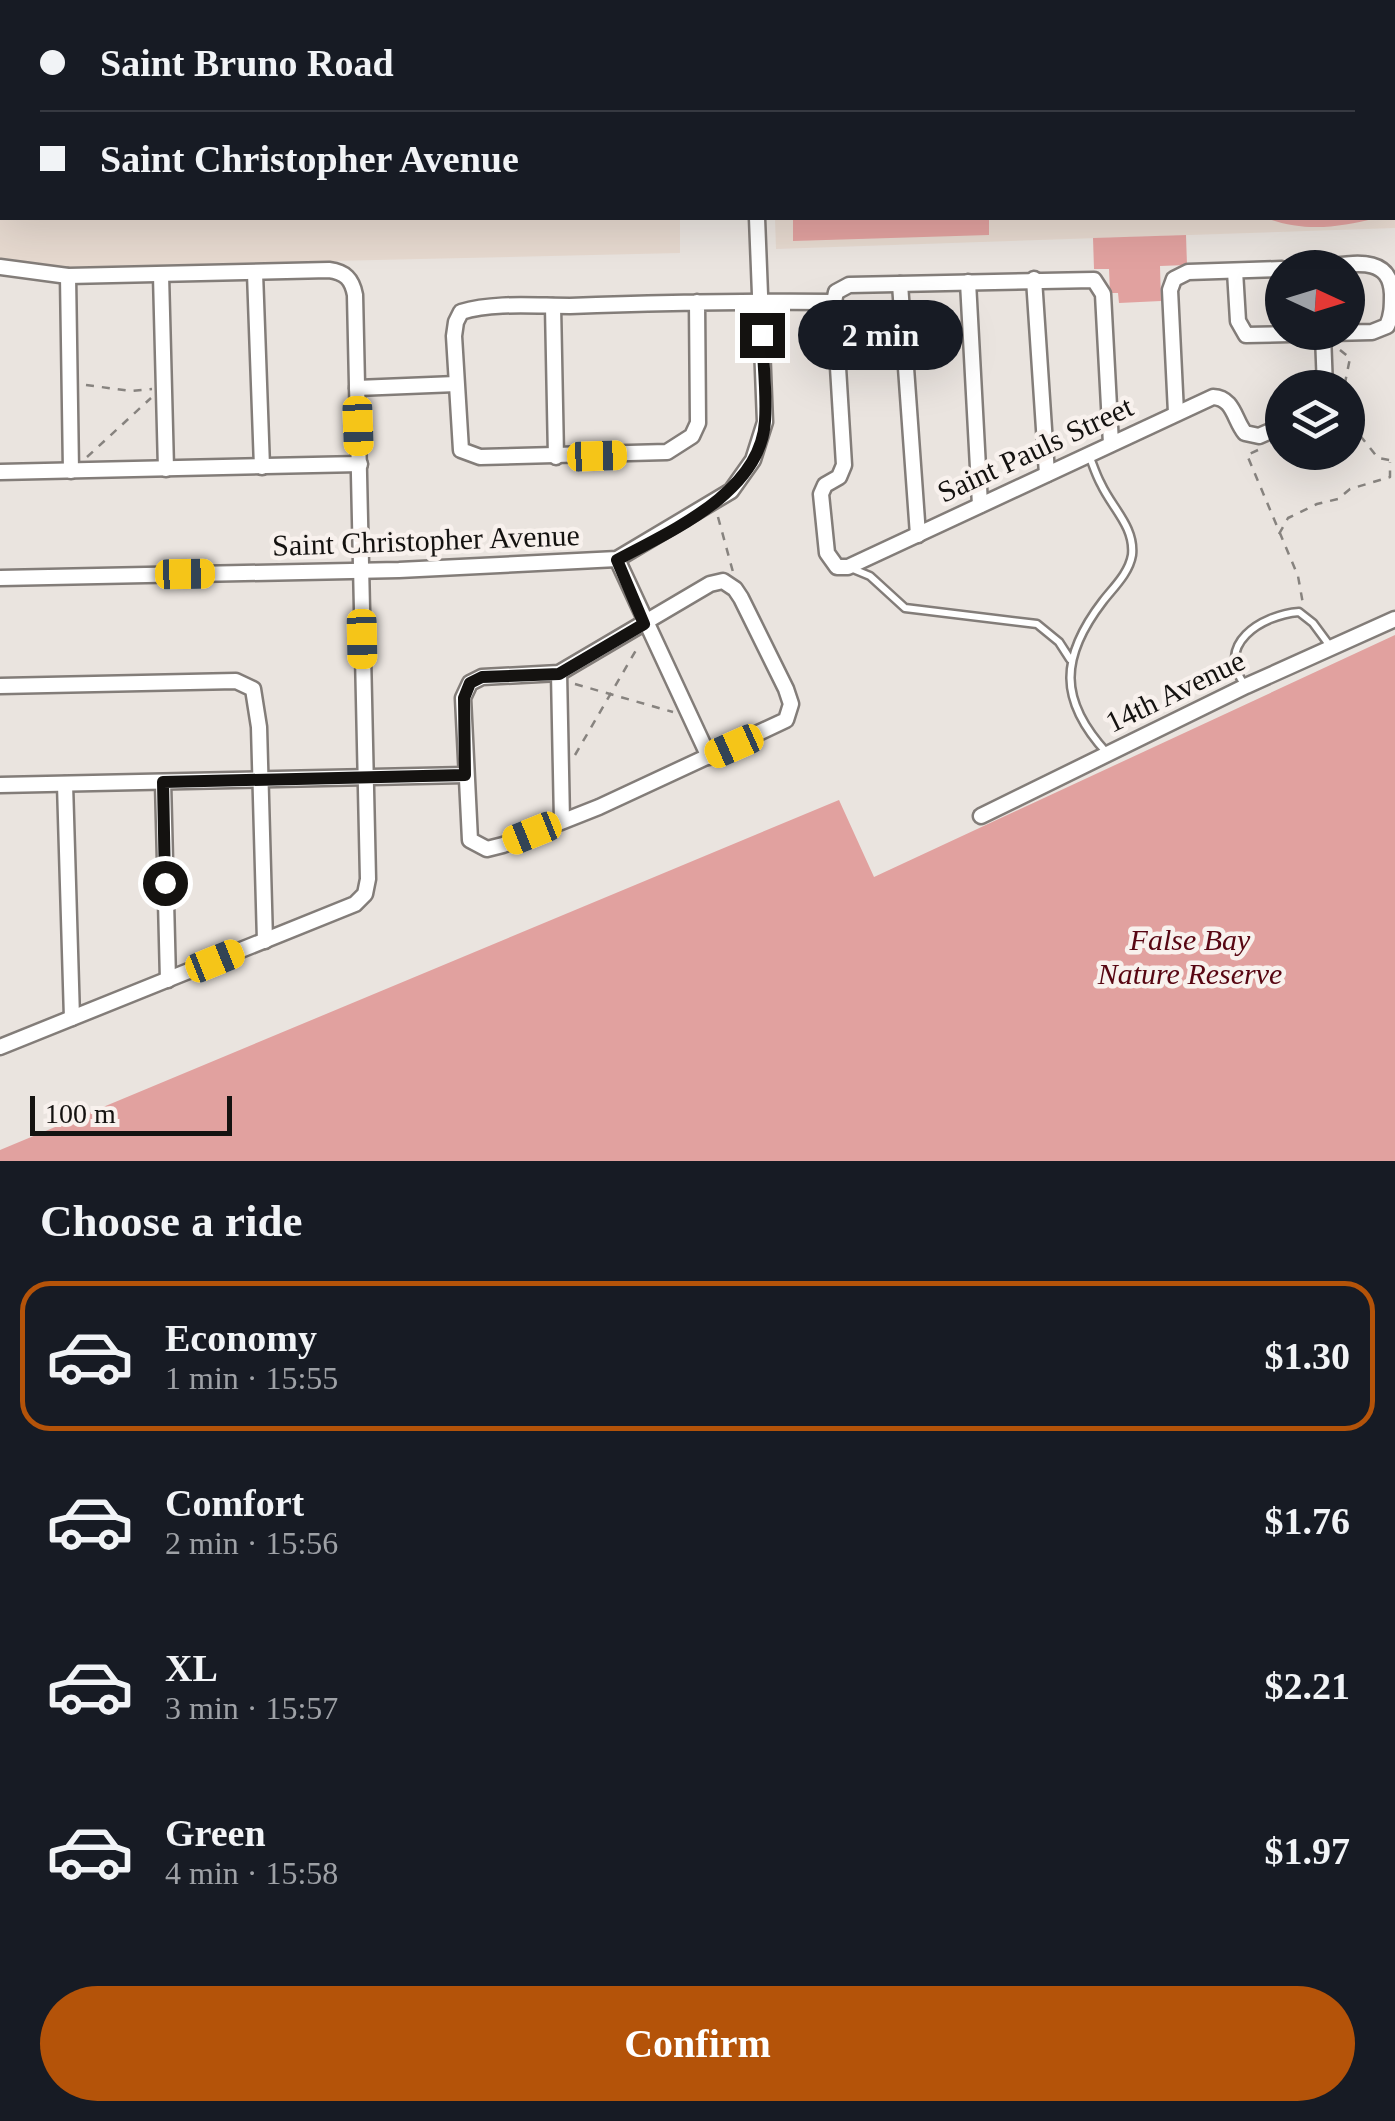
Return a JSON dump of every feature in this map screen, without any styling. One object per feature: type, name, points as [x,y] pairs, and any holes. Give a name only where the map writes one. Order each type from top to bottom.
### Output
[{"type":"street","name":"Saint Christopher Avenue","points":[[0,578],[617,560],[740,482],[763,432],[756,220]]},
{"type":"street","points":[[1365,265],[1385,270],[1391,280],[1392,309],[1387,326],[1365,332]]},
{"type":"street","points":[[0,267],[68,276],[329,270],[350,280],[356,295],[368,879],[365,894],[355,904],[0,1047]]},
{"type":"street","points":[[1176,413],[1170,290],[1174,279],[1182,274],[1265,270]]},
{"type":"street","points":[[1235,271],[1238,321],[1246,335],[1265,335]]},
{"type":"street","points":[[255,273],[262,466]]},
{"type":"street","points":[[68,276],[71,471]]},
{"type":"street","points":[[161,276],[166,469]]},
{"type":"street","points":[[848,567],[837,567],[830,560],[820,494],[825,485],[838,478],[844,465],[834,302],[836,292],[844,286],[1087,278],[1100,286],[1103,294],[1111,444]]},
{"type":"street","points":[[1034,279],[1047,474]]},
{"type":"street","points":[[968,282],[980,505]]},
{"type":"street","points":[[900,284],[918,535]]},
{"type":"street","points":[[697,302],[699,409],[692,436],[667,452],[556,457],[465,454],[460,445],[454,336],[461,312],[697,302],[834,302]]},
{"type":"street","points":[[553,306],[556,457]]},
{"type":"street","points":[[357,388],[456,384]]},
{"type":"street","name":"Saint Pauls Street","points":[[848,567],[1176,413],[1219,397],[1230,404],[1246,433],[1265,433]]},
{"type":"street","points":[[0,472],[360,464]]},
{"type":"street","points":[[617,560],[708,758]]},
{"type":"street","points":[[723,581],[735,589],[786,690],[790,713],[776,726],[562,822],[495,848],[474,844],[468,834],[465,775],[464,698],[470,683],[482,677],[559,676],[647,630],[710,584],[723,581]]},
{"type":"street","name":"14th Avenue","points":[[982,816],[1246,686],[1395,619]]},
{"type":"street","points":[[559,676],[562,822]]},
{"type":"street","points":[[0,686],[244,682],[253,688],[258,702],[265,941]]},
{"type":"street","points":[[0,785],[465,775]]},
{"type":"street","points":[[163,782],[168,980]]},
{"type":"street","points":[[65,784],[72,1018]]},
{"type":"lane","points":[[1088,454],[1126,525],[1132,558],[1078,638],[1068,683],[1090,735],[1107,754]]},
{"type":"lane","points":[[848,567],[870,576],[904,608],[1036,624],[1059,642],[1071,660]]},
{"type":"lane","points":[[1246,686],[1235,666],[1234,651],[1239,640],[1278,616],[1306,616],[1331,647]]},
{"type":"path","points":[[70,385],[131,390],[164,388]]},
{"type":"path","points":[[71,471],[164,388]]},
{"type":"path","points":[[1279,535],[1288,518],[1338,499],[1350,489],[1390,476],[1392,462],[1378,458],[1365,442]]},
{"type":"path","points":[[1265,447],[1247,455],[1298,576],[1306,616]]},
{"type":"path","points":[[711,503],[732,567],[735,589]]},
{"type":"path","points":[[562,770],[568,767],[647,630]]},
{"type":"path","points":[[559,676],[609,695],[689,715]]},
{"type":"shaded area","points":[[0,220],[680,220],[680,253],[68,267],[0,258]]},
{"type":"shaded area","points":[[775,220],[1395,220],[1395,228],[776,249]]},
{"type":"green space","points":[[793,220],[989,220],[989,235],[793,241]]},
{"type":"green space","points":[[1274,220],[1367,220],[1321,227]]},
{"type":"green space","points":[[1186,235],[1187,265],[1160,266],[1161,301],[1119,303],[1118,293],[1110,293],[1109,269],[1094,269],[1093,238]]},
{"type":"green space","name":"False Bay Nature Reserve","points":[[1395,635],[1395,1161],[0,1161],[0,1150],[839,800],[874,877]]},
{"type":"route","points":[[165,883],[163,782],[465,775],[464,698],[470,683],[482,677],[559,674],[644,624],[617,560],[740,482],[760,444],[765,422],[762,335]]}]
